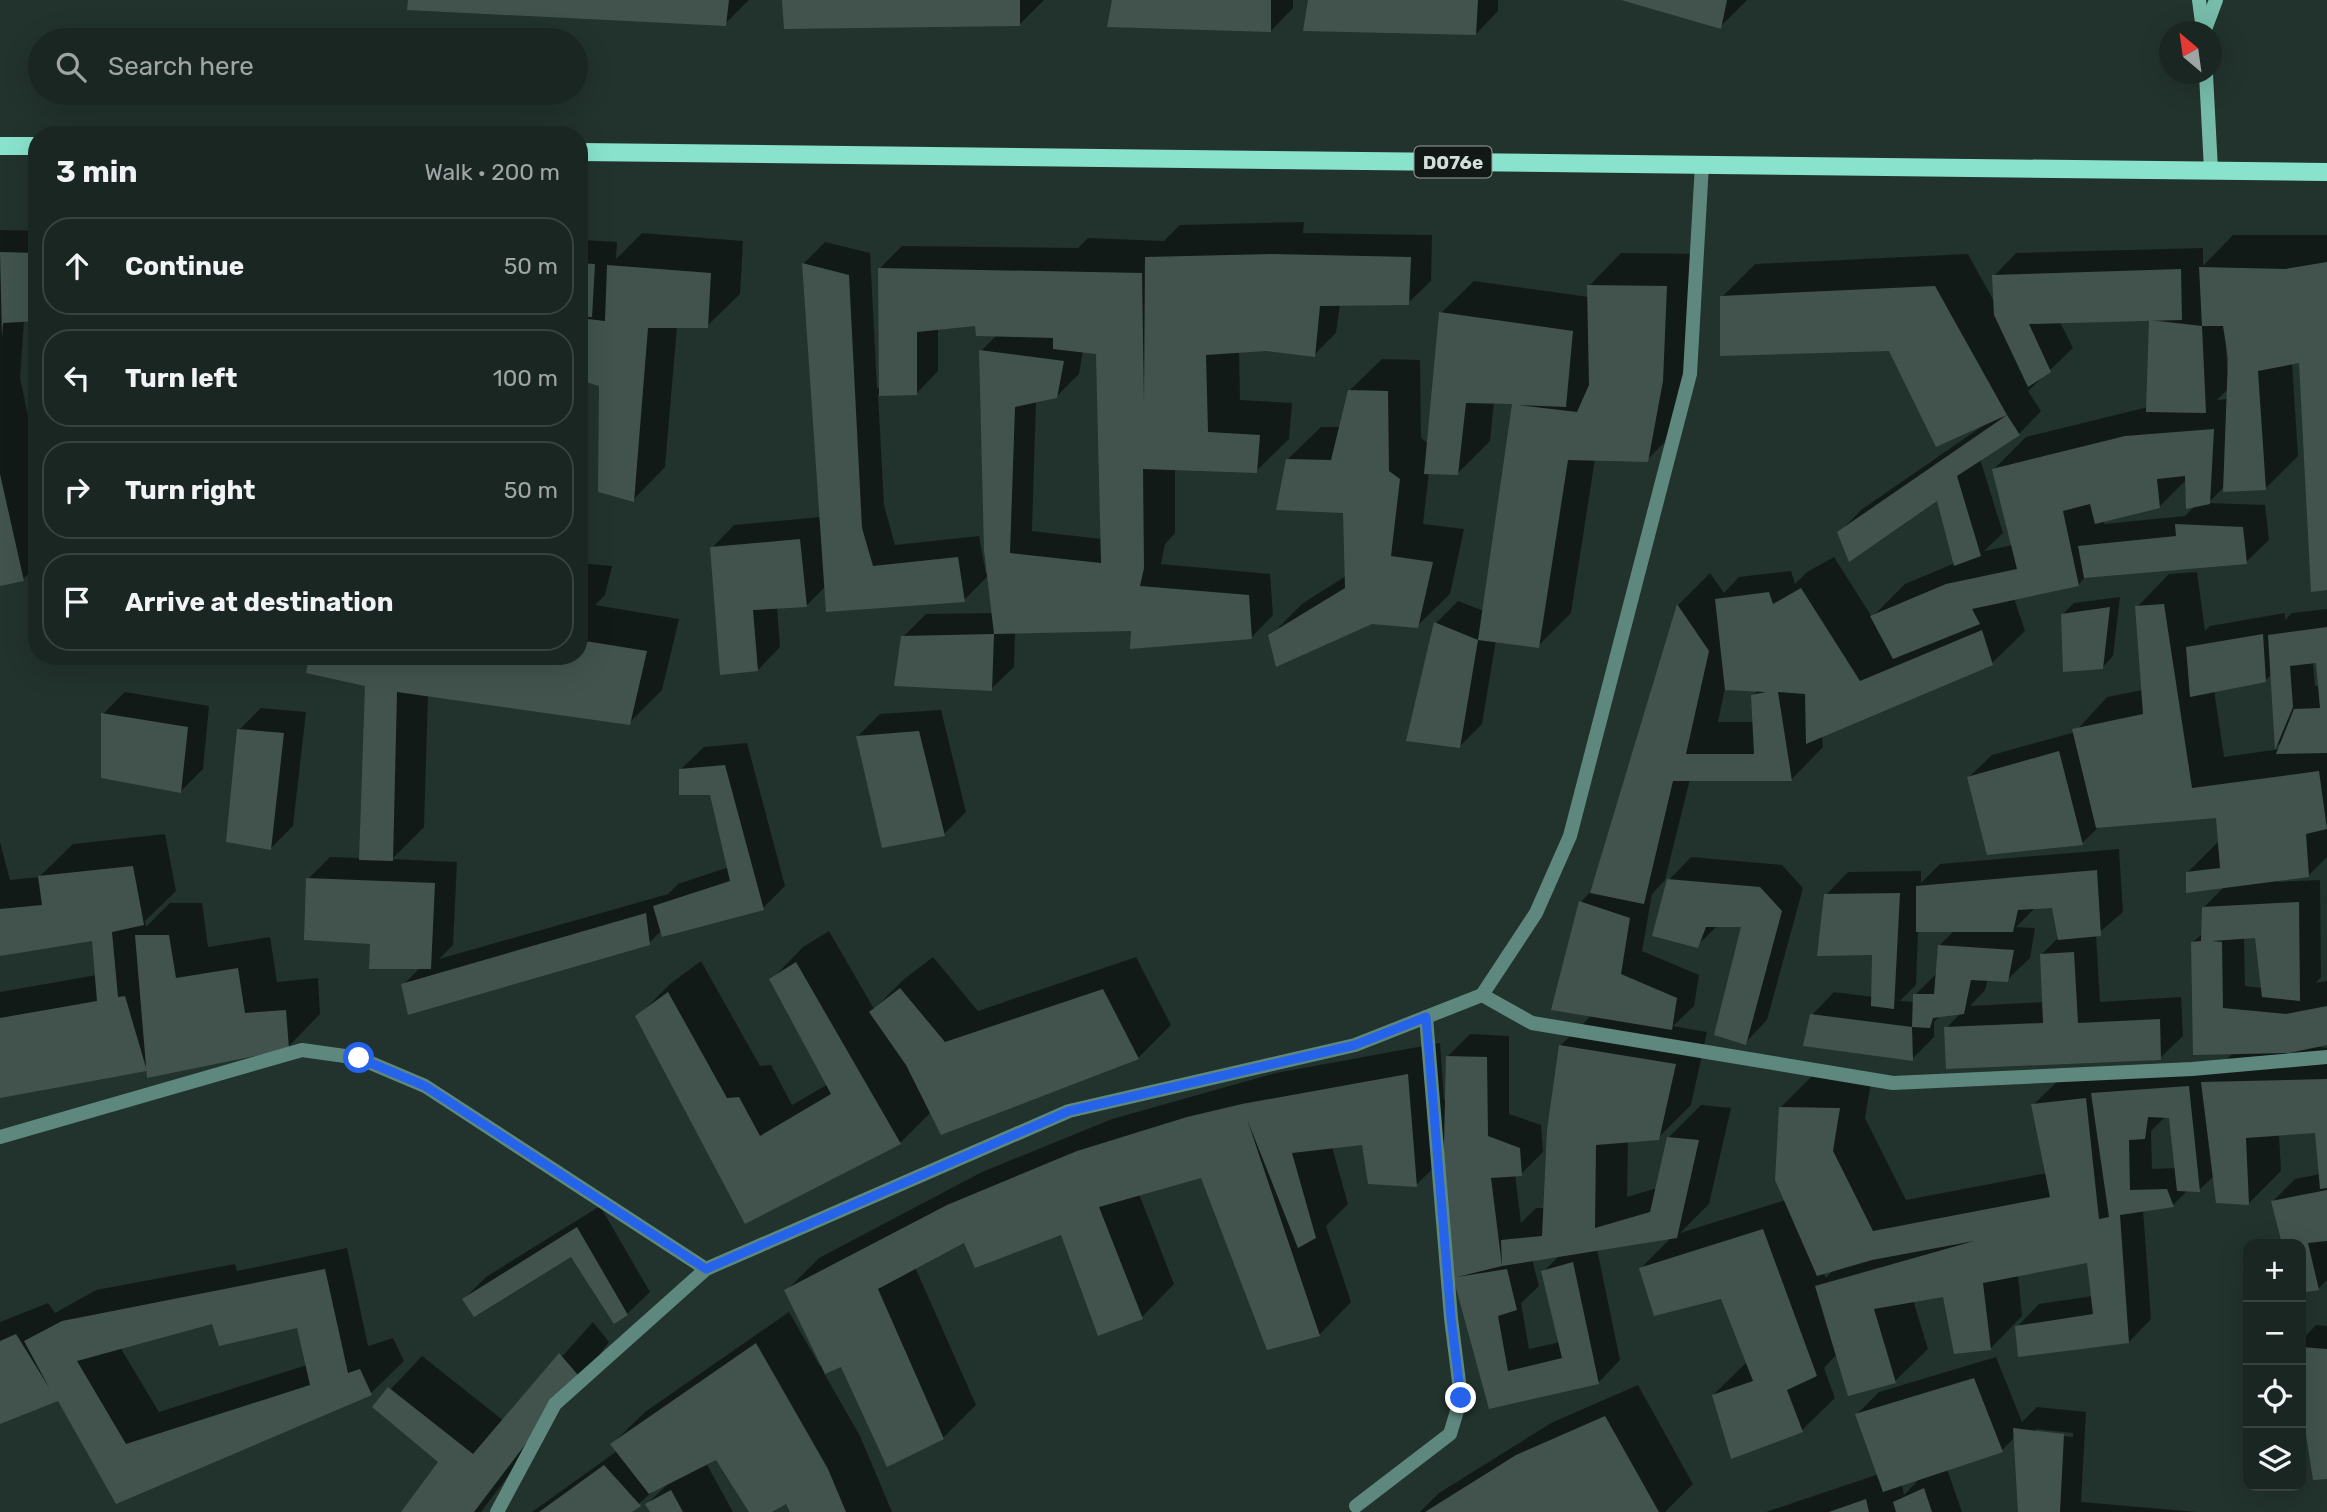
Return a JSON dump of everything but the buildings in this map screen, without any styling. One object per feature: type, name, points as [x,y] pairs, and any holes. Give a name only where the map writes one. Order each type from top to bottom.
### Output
[{"type":"main road","points":[[0,146],[28,146]]},
{"type":"main road","name":"D076e","points":[[588,152],[2327,172]]},
{"type":"street","points":[[2199,0],[2202,21]]},
{"type":"street","points":[[2208,21],[2216,0]]},
{"type":"street","points":[[2207,84],[2211,170]]},
{"type":"street","points":[[497,1512],[555,1404],[706,1269],[1069,1111],[1355,1045],[1482,995],[1536,913],[1574,823],[1690,374],[1702,164]]},
{"type":"street","points":[[1482,995],[1532,1023],[1893,1083],[2192,1069],[2327,1057]]},
{"type":"street","points":[[1356,1506],[1450,1434],[1461,1398],[1451,1318],[1426,1017]]},
{"type":"street","points":[[0,1137],[302,1050],[359,1058],[425,1086],[706,1269]]},
{"type":"route","points":[[359,1058],[425,1086],[706,1269],[1069,1111],[1355,1045],[1426,1017],[1451,1318],[1461,1398]]}]
